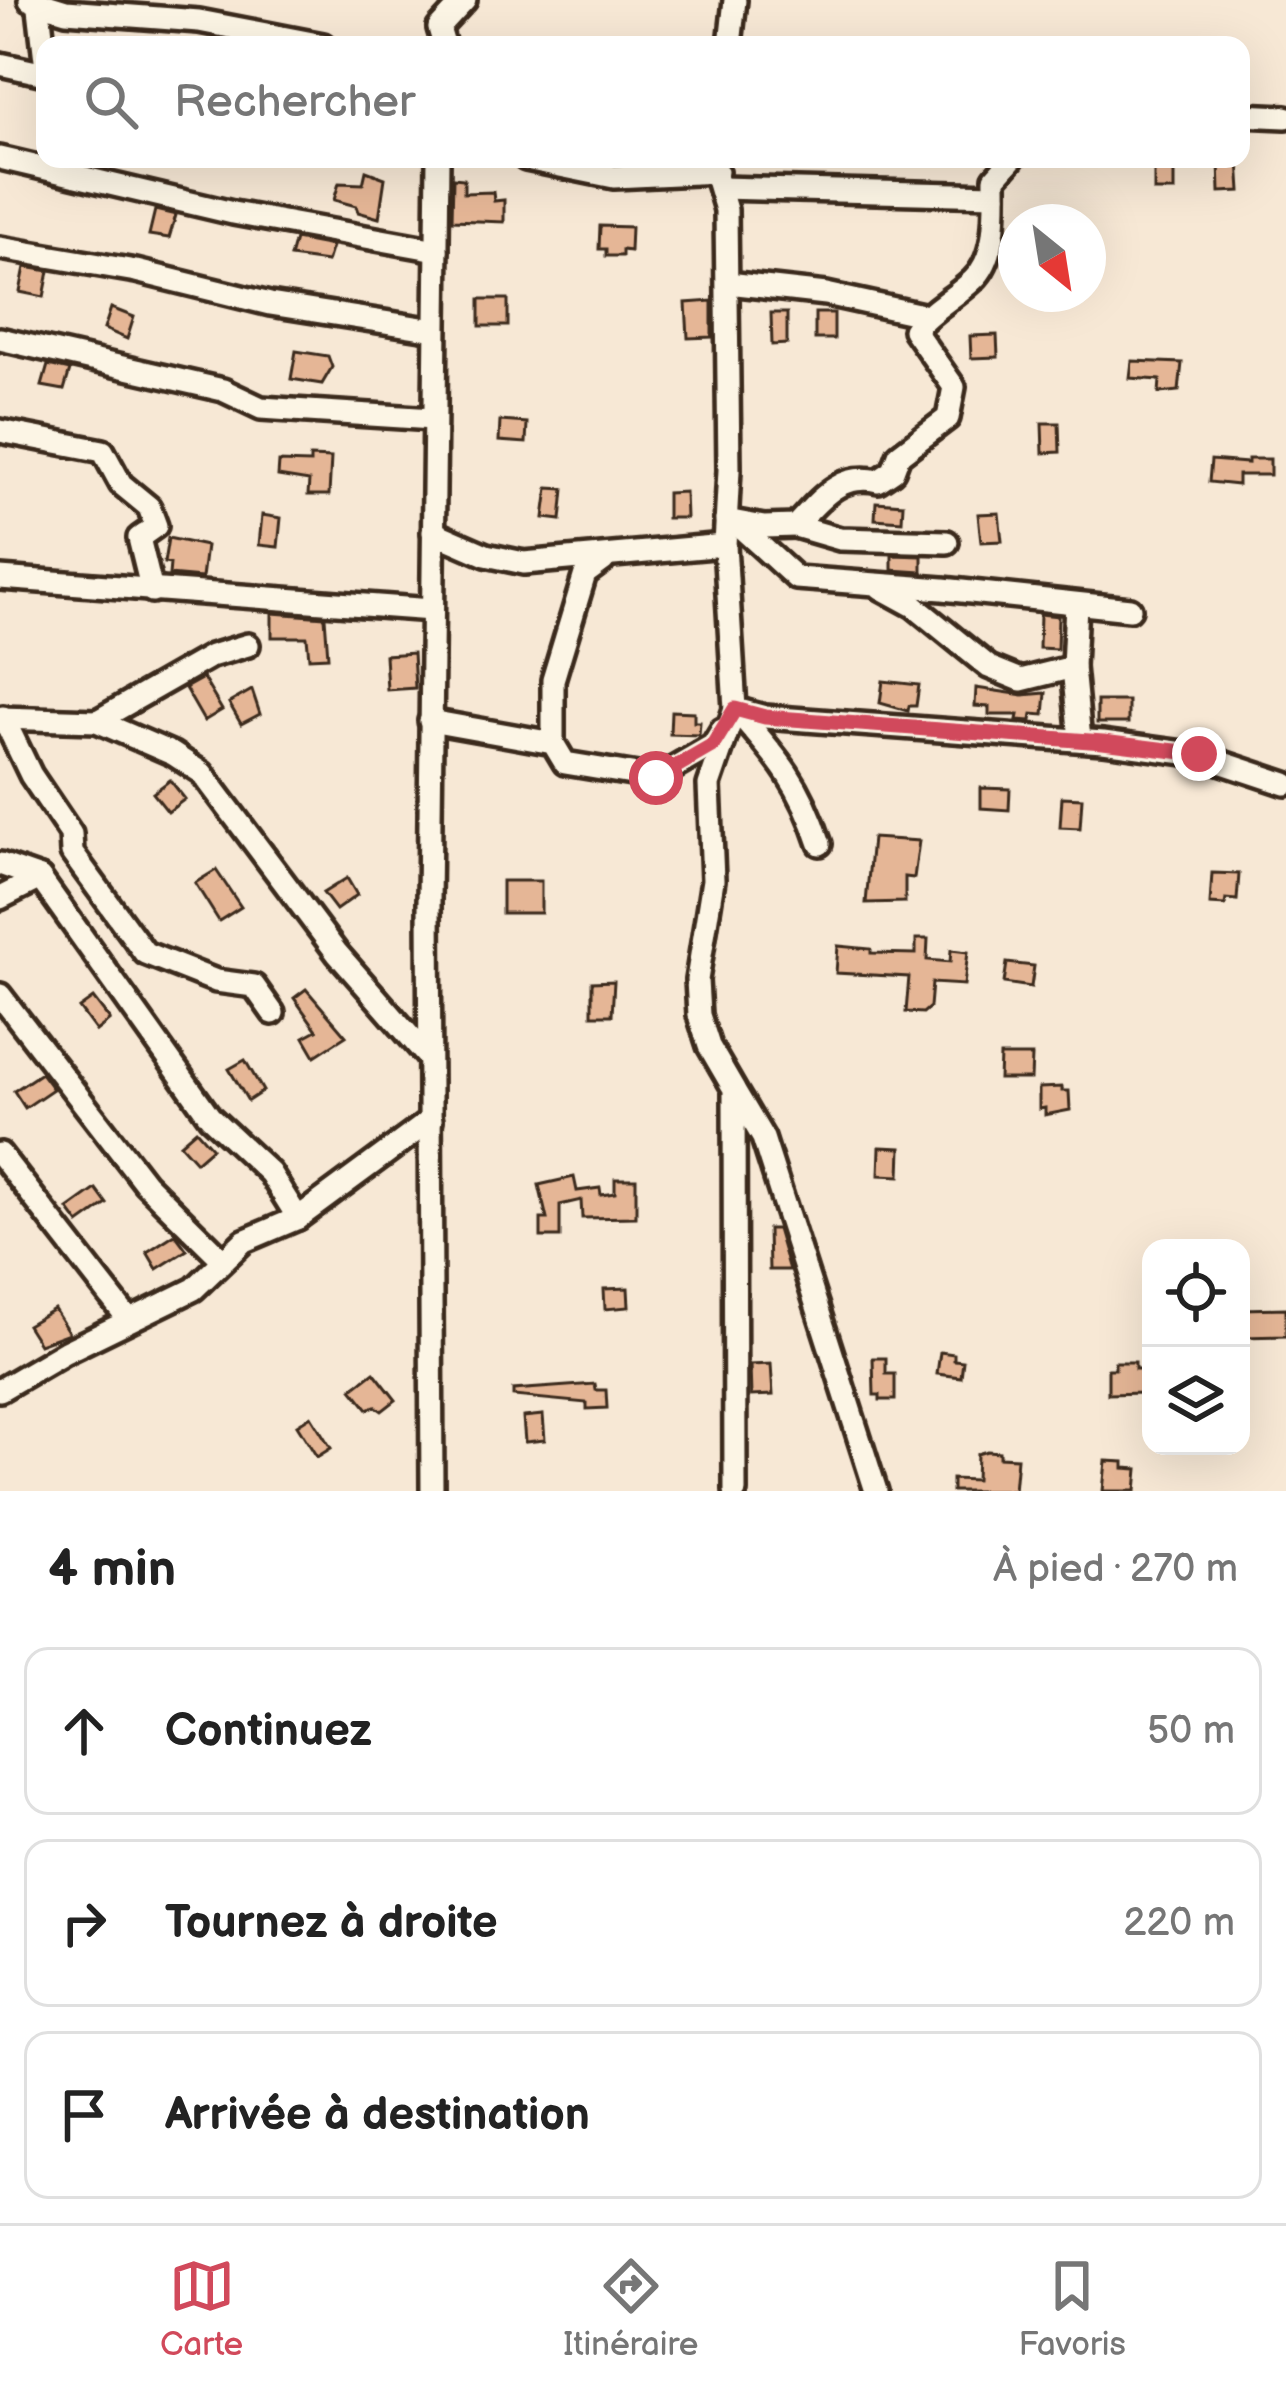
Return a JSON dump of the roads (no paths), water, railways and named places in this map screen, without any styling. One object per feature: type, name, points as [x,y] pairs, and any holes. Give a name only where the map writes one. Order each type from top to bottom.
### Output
[{"type":"street","points":[[439,0],[441,36]]},
{"type":"street","points":[[443,36],[465,0]]},
{"type":"street","points":[[731,36],[735,0]]},
{"type":"street","points":[[41,36],[36,2],[66,11],[199,21],[276,36]]},
{"type":"street","points":[[0,64],[36,72]]},
{"type":"street","points":[[1250,115],[1286,117]]},
{"type":"street","points":[[0,158],[36,166]]},
{"type":"street","points":[[42,168],[233,213],[436,250]]},
{"type":"street","points":[[432,168],[436,250],[428,1057],[432,1491]]},
{"type":"street","points":[[570,168],[614,177],[716,173],[995,195]]},
{"type":"street","points":[[795,526],[828,491],[859,476],[878,481],[893,471],[899,455],[948,418],[954,387],[914,330],[976,278],[995,222],[994,178],[1003,168]]},
{"type":"street","points":[[716,173],[727,210],[725,545],[735,709],[709,785],[713,880],[698,980],[699,1016],[709,1046],[764,1138],[876,1491]]},
{"type":"street","points":[[0,248],[136,271],[270,304],[435,330]]},
{"type":"street","points":[[728,283],[826,294],[927,316]]},
{"type":"street","points":[[0,339],[224,390],[261,408],[434,419]]},
{"type":"street","points":[[0,431],[104,451],[121,484],[149,507],[156,526],[139,538],[152,591]]},
{"type":"street","points":[[726,520],[764,527],[795,526],[840,538],[947,542]]},
{"type":"street","points":[[726,520],[739,526],[796,578],[1130,609]]},
{"type":"street","points":[[433,532],[486,555],[524,563],[725,545]]},
{"type":"street","points":[[609,556],[584,574],[553,680],[553,743],[566,764],[656,778],[713,745],[735,709]]},
{"type":"street","points":[[0,578],[432,610]]},
{"type":"street","points":[[875,585],[914,607],[989,667],[1021,680],[1073,668]]},
{"type":"street","points":[[1076,604],[1073,668],[1079,740]]},
{"type":"street","points":[[97,721],[211,656],[248,645]]},
{"type":"street","points":[[735,709],[765,717],[1079,740],[1199,754],[1286,784]]},
{"type":"street","points":[[735,709],[787,767],[809,809],[820,844]]},
{"type":"street","points":[[273,1013],[254,986],[216,981],[146,953],[72,853],[71,834],[1,719],[97,721],[173,754],[202,773],[337,953],[428,1057]]},
{"type":"street","points":[[430,721],[553,743]]},
{"type":"street","points":[[0,864],[40,878],[210,1117],[270,1173],[298,1218]]},
{"type":"street","points":[[0,898],[40,878]]},
{"type":"street","points":[[0,995],[145,1184],[223,1260]]},
{"type":"street","points":[[734,1089],[736,1491]]},
{"type":"street","points":[[0,1390],[194,1288],[244,1241],[298,1218],[431,1120]]},
{"type":"street","points":[[0,1154],[130,1320]]}]
